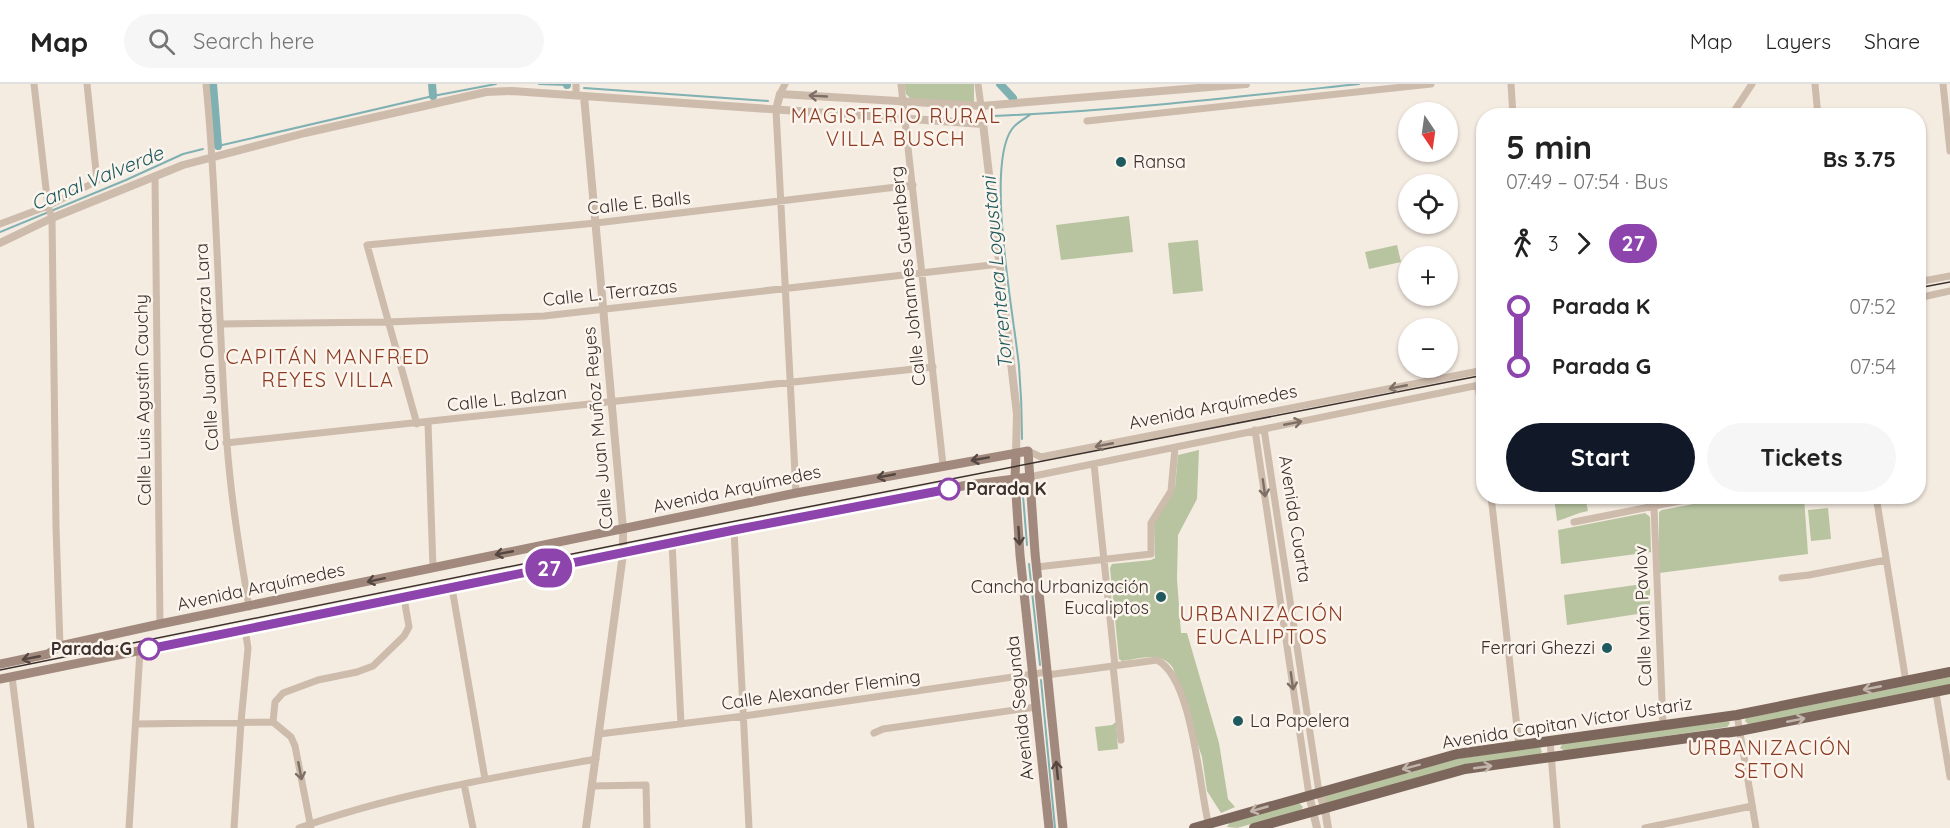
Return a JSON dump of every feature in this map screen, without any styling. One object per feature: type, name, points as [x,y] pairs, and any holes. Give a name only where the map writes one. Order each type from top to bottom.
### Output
[{"type":"main road","name":"Avenida Arquímedes","points":[[0,664],[48,654],[60,646],[160,624],[796,493],[1028,451]]},
{"type":"main road","name":"Avenida Segunda","points":[[1028,451],[1036,567],[1063,828]]},
{"type":"main road","name":"Avenida Segunda","points":[[1016,453],[1015,478],[1020,555],[1049,828]]},
{"type":"main road","name":"Avenida Arquímedes","points":[[0,679],[734,530],[1029,477]]},
{"type":"main road","name":"Avenida Capitan Víctor Ustariz","points":[[1194,828],[1209,826],[1457,754],[1737,715],[1950,672]]},
{"type":"main road","name":"Avenida Capitan Víctor Ustariz","points":[[1254,828],[1465,769],[1739,730],[1950,689]]},
{"type":"street","points":[[34,84],[48,206],[52,218],[60,646]]},
{"type":"street","points":[[0,224],[48,206],[97,181],[87,84]]},
{"type":"street","name":"Calle Juan Ondarza Lara","points":[[206,84],[214,159],[226,443],[231,494],[249,607]]},
{"type":"street","points":[[576,84],[580,95]]},
{"type":"street","points":[[785,84],[776,110],[796,493]]},
{"type":"street","name":"Calle Johannes Gutenberg","points":[[901,84],[943,465]]},
{"type":"street","name":"Avenida Segunda","points":[[978,84],[1017,414],[1016,453]]},
{"type":"street","points":[[780,94],[981,106],[1246,84]]},
{"type":"street","points":[[1087,122],[1431,84]]},
{"type":"street","points":[[1511,84],[1512,108]]},
{"type":"street","points":[[1736,108],[1752,84]]},
{"type":"street","points":[[1815,84],[1817,108]]},
{"type":"street","points":[[1943,84],[1950,151]]},
{"type":"street","points":[[0,243],[52,218],[183,165],[214,159],[305,133],[486,92],[512,91],[580,95],[983,124]]},
{"type":"street","name":"Calle Juan Muñoz Reyes","points":[[580,95],[605,309],[623,529],[623,554],[586,828]]},
{"type":"street","name":"Calle Luis Agustín Cauchy","points":[[155,176],[160,624]]},
{"type":"street","name":"Calle E. Balls","points":[[388,322],[367,245],[596,223],[913,185]]},
{"type":"street","name":"Calle L. Terrazas","points":[[221,324],[388,322],[544,316],[1000,264]]},
{"type":"street","points":[[1926,280],[1950,276]]},
{"type":"street","points":[[1926,296],[1950,291]]},
{"type":"street","points":[[388,322],[417,424]]},
{"type":"street","name":"Calle L. Balzan","points":[[226,443],[429,423],[933,367]]},
{"type":"street","name":"Avenida Arquímedes","points":[[1028,451],[1041,457],[1476,372]]},
{"type":"street","name":"Avenida Arquímedes","points":[[1029,477],[1476,386]]},
{"type":"street","points":[[429,423],[433,568]]},
{"type":"street","name":"Avenida Cuarta","points":[[1264,429],[1299,660],[1314,794]]},
{"type":"street","name":"Avenida Cuarta","points":[[1255,430],[1290,662],[1314,794],[1328,828]]},
{"type":"street","points":[[1036,567],[1151,554],[1151,523],[1171,491],[1175,448]]},
{"type":"street","points":[[1094,464],[1121,740]]},
{"type":"street","points":[[1492,504],[1519,745]]},
{"type":"street","points":[[1574,522],[1668,504]]},
{"type":"street","points":[[1877,504],[1906,682]]},
{"type":"street","name":"Calle Iván Pavlov","points":[[1654,507],[1663,724]]},
{"type":"street","points":[[734,530],[748,828]]},
{"type":"street","points":[[672,543],[681,724]]},
{"type":"street","points":[[1782,578],[1886,560]]},
{"type":"street","points":[[452,588],[485,779]]},
{"type":"street","points":[[273,722],[275,702],[283,693],[318,680],[357,672],[373,666],[404,636],[409,627],[404,598]]},
{"type":"street","points":[[234,828],[248,648],[245,629]]},
{"type":"street","points":[[129,828],[140,651]]},
{"type":"street","name":"Calle Alexander Fleming","points":[[599,734],[744,716],[1033,674],[1157,660],[1168,667],[1182,699],[1197,752],[1209,826]]},
{"type":"street","points":[[1290,662],[1299,660]]},
{"type":"street","points":[[12,677],[32,828]]},
{"type":"street","points":[[1936,693],[1950,777]]},
{"type":"street","points":[[874,733],[883,729],[1036,707]]},
{"type":"street","points":[[1737,715],[1756,828]]},
{"type":"street","points":[[136,724],[273,722],[291,737],[295,746],[311,826]]},
{"type":"street","points":[[1550,741],[1557,828]]},
{"type":"street","points":[[299,828],[391,799],[596,759]]},
{"type":"street","points":[[464,784],[473,828]]},
{"type":"street","points":[[592,786],[645,785],[647,828]]},
{"type":"street","points":[[1645,828],[1752,806]]},
{"type":"street","name":"Avenida Cuarta","points":[[1317,828],[1320,810]]},
{"type":"green space","points":[[904,84],[974,84],[974,102],[911,99],[906,94]]},
{"type":"green space","points":[[1129,216],[1133,252],[1061,260],[1056,225]]},
{"type":"green space","points":[[1198,240],[1203,291],[1173,294],[1168,243]]},
{"type":"green space","points":[[1397,245],[1398,263],[1369,269],[1365,252]]},
{"type":"green space","points":[[1199,450],[1197,499],[1178,535],[1177,579],[1181,633],[1187,633],[1219,743],[1228,799],[1235,807],[1221,813],[1207,791],[1202,757],[1173,668],[1168,662],[1156,657],[1122,661],[1119,659],[1110,568],[1112,564],[1155,558],[1154,523],[1175,487],[1178,455]]},
{"type":"green space","points":[[1555,504],[1586,504],[1588,511],[1557,521]]},
{"type":"green space","points":[[1693,504],[1804,504],[1808,554],[1659,573],[1659,512]]},
{"type":"green space","points":[[1828,508],[1831,539],[1811,541],[1808,510]]},
{"type":"green space","points":[[1645,513],[1650,517],[1651,552],[1561,564],[1558,530]]},
{"type":"green space","points":[[1650,583],[1650,612],[1567,625],[1564,595]]},
{"type":"green space","points":[[1950,677],[1950,684],[1943,686],[1749,725],[1745,721],[1746,718]]},
{"type":"green space","points":[[1728,721],[1730,723],[1727,727],[1565,751],[1560,748],[1563,743]]},
{"type":"green space","points":[[1116,722],[1118,749],[1098,751],[1095,727],[1112,725]]},
{"type":"green space","points":[[1540,747],[1542,752],[1540,754],[1325,802],[1324,796],[1456,759]]},
{"type":"green space","points":[[1299,803],[1303,807],[1301,810],[1237,828],[1227,827],[1230,822]]},
{"type":"waterway","points":[[213,84],[218,146]]},
{"type":"waterway","points":[[432,84],[433,96]]},
{"type":"waterway","name":"Canal Valverde","points":[[218,146],[433,96],[496,84]]},
{"type":"waterway","name":"Canal Valverde","points":[[539,84],[567,85]]},
{"type":"waterway","points":[[1000,84],[1013,98]]},
{"type":"waterway","name":"Canal Valverde","points":[[992,116],[1222,99],[1359,84]]},
{"type":"waterway","name":"Canal Valverde","points":[[584,88],[768,101]]},
{"type":"waterway","name":"Torrentera Logustani","points":[[1022,439],[1019,366],[1007,279],[1001,207],[1001,175],[1004,148],[1012,129],[1030,115]]},
{"type":"waterway","name":"Canal Valverde","points":[[0,232],[183,154],[203,149]]},
{"type":"waterway","name":"Torrentera Logustani","points":[[1022,483],[1027,545]]},
{"type":"waterway","name":"Torrentera Logustani","points":[[1029,564],[1040,665]]},
{"type":"waterway","name":"Torrentera Logustani","points":[[1041,680],[1055,828]]},
{"type":"tram line","points":[[1926,286],[1950,282]]},
{"type":"tram line","points":[[0,670],[700,528],[1476,377]]},
{"type":"bus line","name":"27","points":[[149,649],[734,530],[949,489]]},
{"type":"place","name":"Ransa","points":[[1121,162]]},
{"type":"place","name":"Parada K","points":[[949,489]]},
{"type":"place","name":"Cancha Urbanización Eucaliptos","points":[[1161,597]]},
{"type":"place","name":"Ferrari Ghezzi","points":[[1607,648]]},
{"type":"place","name":"Parada G","points":[[149,649]]},
{"type":"place","name":"La Papelera","points":[[1238,721]]},
{"type":"district","name":"MAGISTERIO RURAL VILLA BUSCH","points":[[896,128]]},
{"type":"district","name":"CAPITÁN MANFRED REYES VILLA","points":[[328,368]]},
{"type":"district","name":"URBANIZACIÓN EUCALIPTOS","points":[[1262,626]]},
{"type":"district","name":"URBANIZACIÓN SETON","points":[[1770,760]]}]
